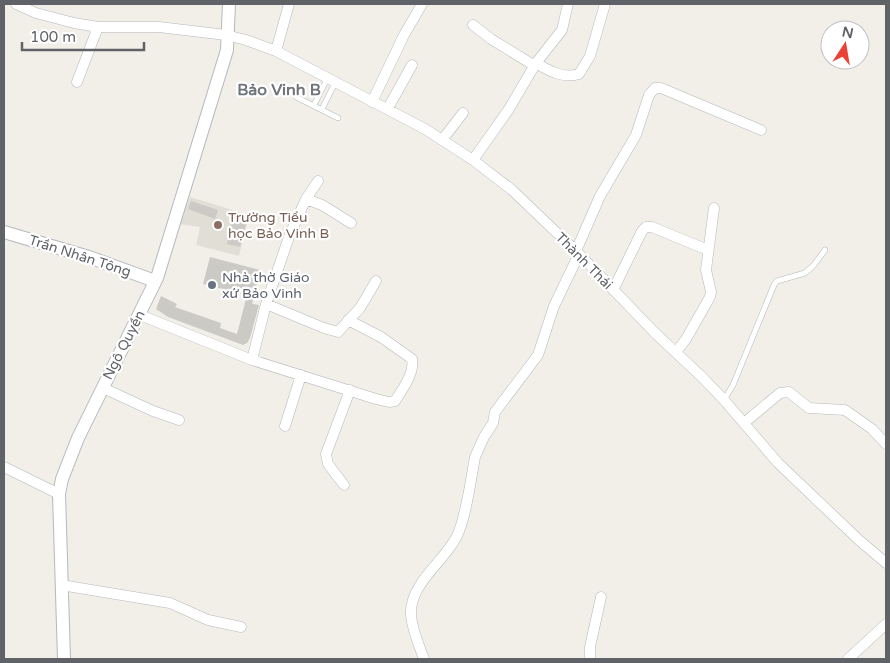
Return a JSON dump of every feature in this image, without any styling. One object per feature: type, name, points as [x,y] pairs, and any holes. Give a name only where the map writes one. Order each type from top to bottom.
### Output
[{"type":"street","name":"Thành Thái","points":[[16,4],[36,13],[98,27],[159,27],[226,35],[276,51],[372,102],[388,108],[442,140],[473,160],[512,190],[578,253],[724,400],[778,463],[860,541],[886,563]]},
{"type":"street","name":"Ngô Quyền","points":[[64,659],[59,494],[62,479],[102,388],[140,315],[155,281],[220,75],[226,50],[229,4]]},
{"type":"street","points":[[276,51],[289,4]]},
{"type":"street","points":[[372,102],[404,34],[422,4]]},
{"type":"street","points":[[473,160],[509,109],[536,64],[562,30],[568,4]]},
{"type":"street","points":[[473,25],[491,39],[536,64],[570,77],[579,74],[590,56],[605,4]]},
{"type":"street","points":[[77,82],[98,27]]},
{"type":"street","points":[[388,108],[412,65]]},
{"type":"street","points":[[424,659],[410,614],[416,591],[456,538],[475,457],[493,423],[495,412],[538,355],[554,306],[578,253],[600,196],[636,135],[648,95],[655,88],[661,88],[761,130]]},
{"type":"street","points":[[442,140],[463,112]]},
{"type":"street","points":[[252,360],[266,304],[290,234],[306,199],[318,181]]},
{"type":"street","points":[[306,199],[322,205],[351,223]]},
{"type":"street","points":[[676,352],[686,339],[710,297],[711,292],[706,270],[714,208]]},
{"type":"street","points":[[613,290],[642,230],[646,227],[652,227],[708,250]]},
{"type":"street","name":"Trần Nhân Tông","points":[[4,232],[89,257],[155,281]]},
{"type":"street","points":[[266,304],[336,332],[360,308],[376,281]]},
{"type":"street","points":[[140,315],[252,360],[389,402],[395,401],[407,382],[413,365],[412,359],[381,337],[348,320]]},
{"type":"street","points":[[286,426],[301,375]]},
{"type":"street","points":[[102,388],[153,411],[179,420]]},
{"type":"street","points":[[344,484],[328,464],[326,454],[350,390]]},
{"type":"street","points":[[744,423],[780,393],[789,392],[809,408],[845,410],[872,429],[886,444]]},
{"type":"street","points":[[4,467],[59,494]]},
{"type":"street","points":[[61,585],[170,602],[203,618],[241,627]]},
{"type":"street","points":[[590,659],[590,647],[601,597]]},
{"type":"street","points":[[848,659],[886,624]]},
{"type":"lane","points":[[314,105],[331,81]]},
{"type":"lane","points":[[322,109],[331,81]]},
{"type":"lane","points":[[296,97],[338,118]]},
{"type":"lane","points":[[724,400],[733,385],[774,285],[777,282],[805,273],[825,250]]},
{"type":"shaded area","name":"Trường Tiểu học Bảo Vinh B","points":[[190,197],[249,215],[239,256],[196,245],[200,227],[179,224]]},
{"type":"building","points":[[191,201],[218,210],[215,219],[188,209]]},
{"type":"building","points":[[234,213],[248,216],[240,247],[227,244]]},
{"type":"building","points":[[210,257],[260,270],[252,304],[259,305],[250,338],[243,345],[168,317],[156,309],[161,296],[177,304],[175,307],[221,323],[220,328],[237,334],[247,295],[203,284]]},
{"type":"place","name":"Trường Tiểu học Bảo Vinh B","points":[[218,225]]},
{"type":"place","name":"Nhà thờ Giáo xứ Bảo Vinh","points":[[212,285]]},
{"type":"district","name":"Bảo Vinh B","points":[[279,90]]}]
